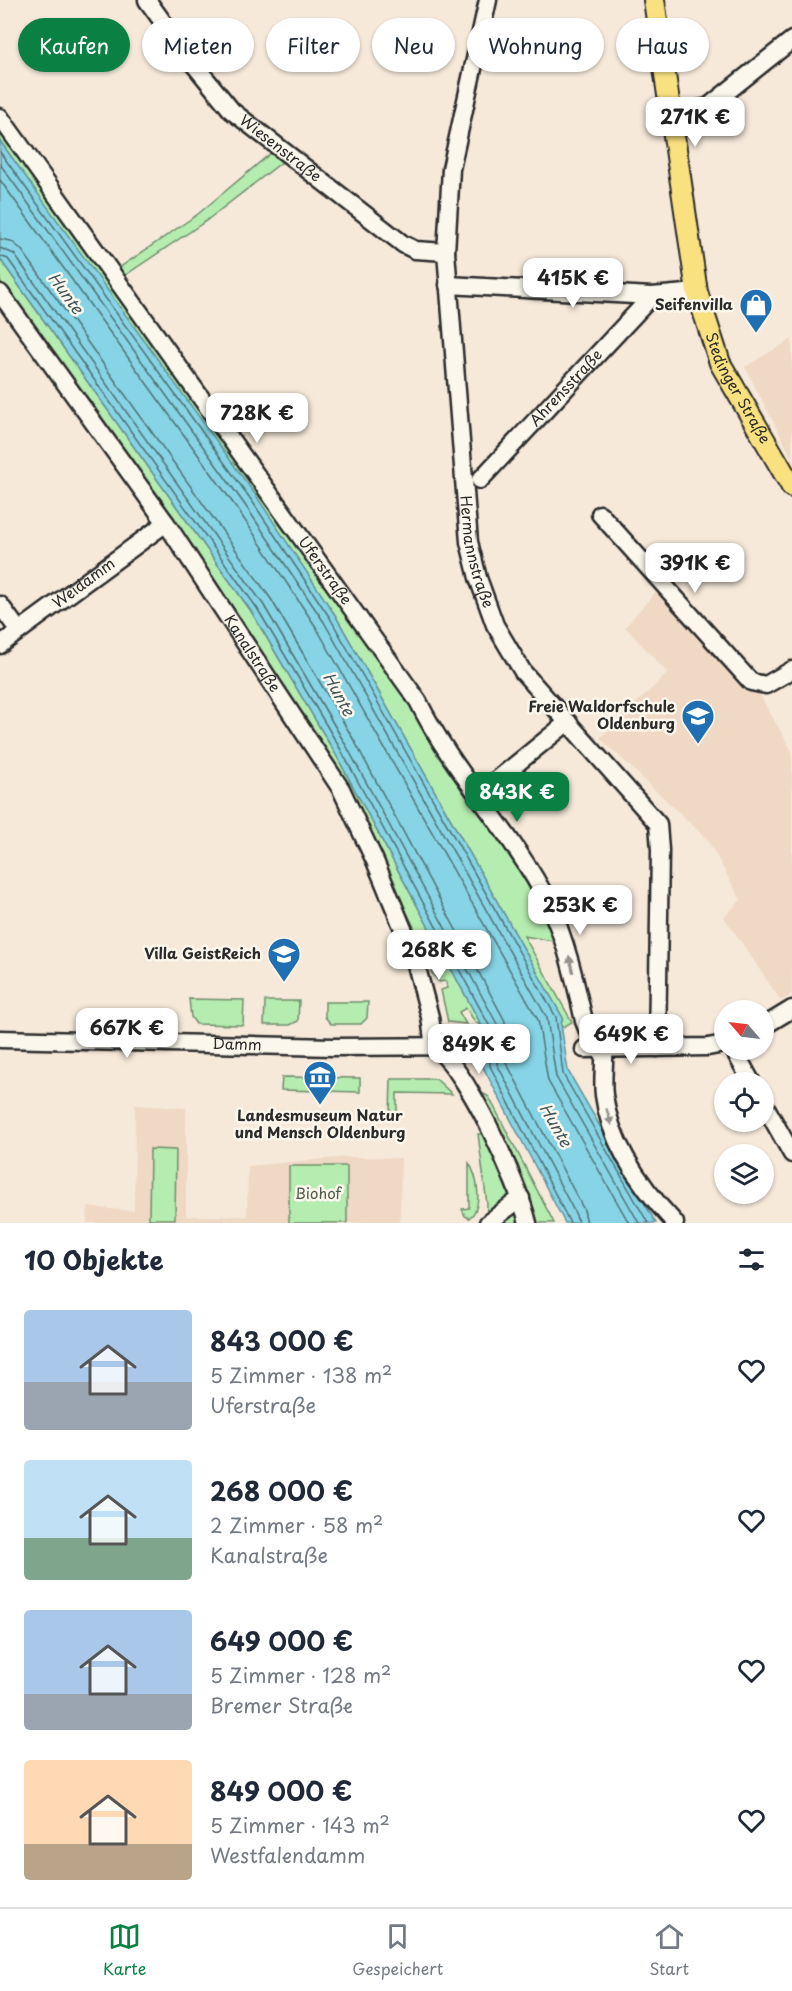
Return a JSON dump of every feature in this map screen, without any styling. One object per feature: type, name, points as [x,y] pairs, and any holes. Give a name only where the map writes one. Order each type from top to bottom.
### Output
[{"type":"main road","name":"Stedinger Straße","points":[[654,0],[697,292],[720,363],[792,488]]},
{"type":"street","name":"Wiesenstraße","points":[[147,0],[188,57],[232,111],[403,244],[415,250],[446,252]]},
{"type":"street","name":"Hermannstraße","points":[[488,0],[451,169],[446,252],[469,542],[477,578],[495,625],[523,672],[658,824],[660,850],[657,1048]]},
{"type":"street","points":[[671,115],[708,107],[792,40]]},
{"type":"street","name":"Uferstraße","points":[[0,117],[418,701],[429,723],[477,796],[529,869],[548,903],[563,941],[588,1031],[604,1048]]},
{"type":"street","points":[[448,285],[652,296],[697,292]]},
{"type":"street","name":"Kanalstraße","points":[[0,293],[166,523],[341,789],[375,861],[413,953],[430,1017],[434,1047]]},
{"type":"street","name":"Ahrensstraße","points":[[480,480],[652,296]]},
{"type":"street","points":[[600,514],[751,682],[766,685],[792,670]]},
{"type":"street","name":"Weidamm","points":[[0,645],[166,523]]},
{"type":"street","points":[[0,605],[19,631]]},
{"type":"street","points":[[477,796],[567,722]]},
{"type":"street","points":[[774,1020],[792,1009]]},
{"type":"street","name":"Damm","points":[[0,1039],[475,1046]]},
{"type":"street","points":[[584,1049],[714,1045]]},
{"type":"street","points":[[434,1047],[449,1061],[475,1101],[521,1198],[528,1223]]},
{"type":"street","points":[[604,1048],[603,1093],[608,1118],[628,1162],[648,1195],[675,1223]]},
{"type":"street","points":[[774,1122],[792,1154]]},
{"type":"street","points":[[488,1223],[521,1198]]},
{"type":"shaded area","points":[[792,339],[792,458],[745,367]]},
{"type":"shaded area","name":"Freie Waldorfschule Oldenburg","points":[[658,589],[757,690],[792,751],[792,994],[781,1001],[724,917],[741,900],[707,839],[600,738],[668,673],[625,627]]},
{"type":"shaded area","points":[[135,1105],[186,1108],[186,1216],[247,1216],[248,1166],[347,1157],[401,1158],[400,1223],[87,1223],[88,1207],[134,1211]]},
{"type":"green space","points":[[0,124],[413,704],[425,726],[548,913],[559,942],[524,936],[572,1022],[563,1027],[561,1024],[563,1018],[335,615],[0,141]]},
{"type":"green space","points":[[271,153],[282,162],[206,221],[121,278],[116,270],[198,214]]},
{"type":"green space","points":[[0,259],[251,611],[335,753],[482,1026],[475,1022],[466,1008],[459,1012],[466,1024],[448,1022],[441,990],[447,988],[446,981],[439,982],[431,972],[438,967],[436,963],[429,966],[421,941],[321,741],[172,520],[0,281]]},
{"type":"green space","points":[[189,999],[244,1000],[243,1025],[196,1024],[191,1017]]},
{"type":"green space","points":[[265,1001],[299,1001],[298,1021],[290,1025],[264,1025]]},
{"type":"green space","points":[[325,1002],[368,1002],[367,1018],[361,1024],[331,1024],[325,1017]]},
{"type":"green space","points":[[282,1077],[360,1078],[360,1092],[281,1090]]},
{"type":"green space","points":[[391,1079],[436,1079],[452,1094],[397,1093],[397,1120],[390,1114]]},
{"type":"green space","points":[[484,1094],[489,1097],[554,1223],[535,1223],[518,1165],[479,1097]]},
{"type":"green space","points":[[478,1134],[484,1134],[506,1181],[519,1223],[486,1223],[487,1204]]},
{"type":"green space","points":[[150,1149],[176,1150],[175,1219],[149,1219]]},
{"type":"green space","points":[[469,1163],[478,1191],[478,1199],[474,1213],[469,1218],[465,1216],[462,1209],[469,1208]]},
{"type":"green space","name":"Biohof","points":[[289,1166],[347,1166],[347,1223],[289,1223]]},
{"type":"water","name":"Hunte","points":[[0,141],[257,497],[335,615],[563,1018],[561,1024],[568,1071],[656,1223],[565,1223],[483,1067],[484,1030],[335,753],[251,611],[0,259]]},
{"type":"place","name":"Seifenvilla","points":[[756,334]]},
{"type":"place","name":"Freie Waldorfschule Oldenburg","points":[[698,745]]},
{"type":"place","name":"Villa GeistReich","points":[[284,983]]},
{"type":"place","name":"Landesmuseum Natur und Mensch Oldenburg","points":[[320,1106]]}]
